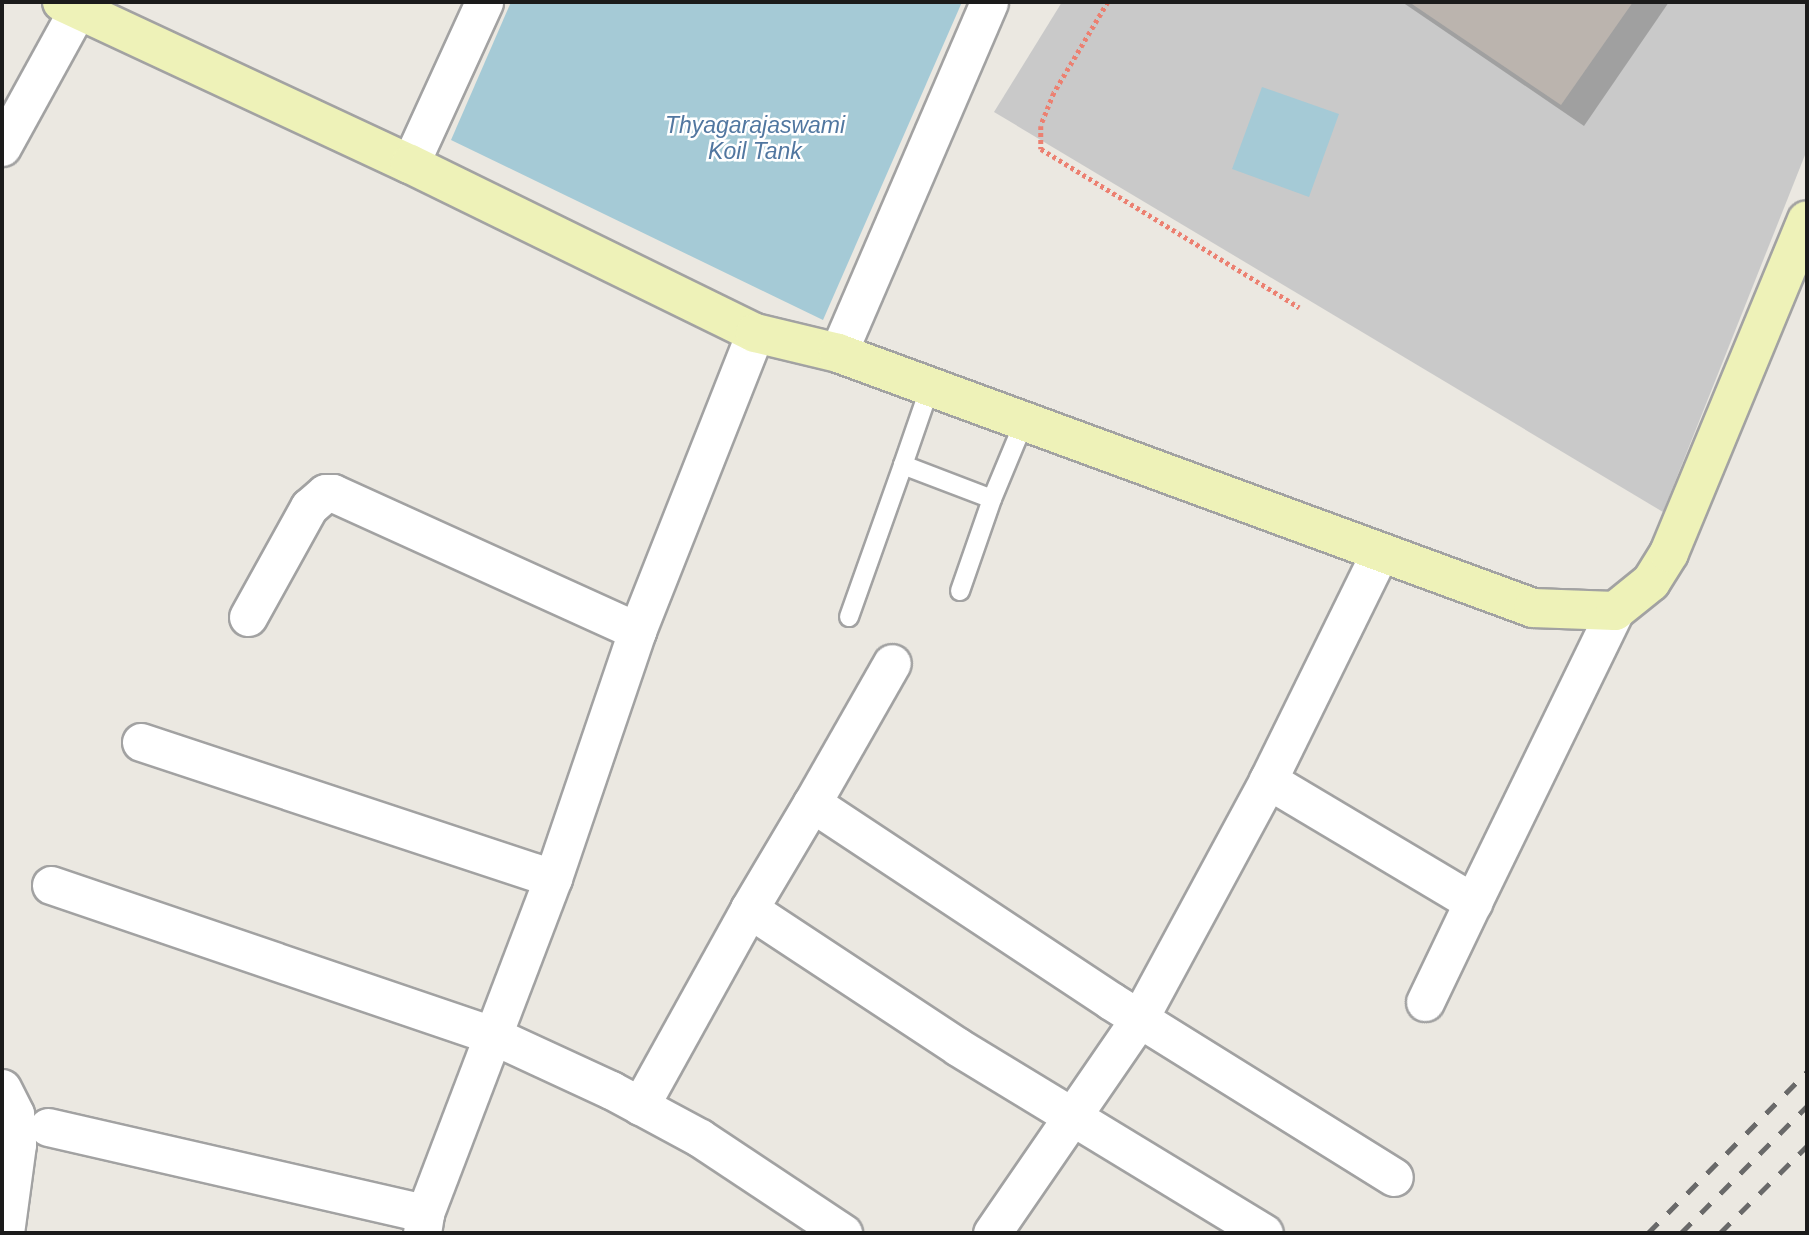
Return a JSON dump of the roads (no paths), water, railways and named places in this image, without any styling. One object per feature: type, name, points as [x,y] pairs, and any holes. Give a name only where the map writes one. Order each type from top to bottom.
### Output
[{"type":"street","points":[[410,164],[484,2]]},
{"type":"street","points":[[838,353],[989,2]]},
{"type":"street","points":[[2,148],[70,6],[410,164],[755,333],[838,353],[1379,554],[1533,608],[1615,611]]},
{"type":"street","points":[[1425,1002],[1615,611],[1651,582],[1670,553],[1806,225]]},
{"type":"street","points":[[48,1128],[423,1223],[553,878],[637,631],[755,333]]},
{"type":"street","points":[[248,617],[309,508],[325,493],[334,493],[637,631]]},
{"type":"street","points":[[992,1233],[1139,1019],[1268,780],[1379,554]]},
{"type":"street","points":[[640,1107],[749,909],[892,663]]},
{"type":"street","points":[[141,742],[553,878]]},
{"type":"street","points":[[1268,780],[1473,902]]},
{"type":"street","points":[[812,803],[1139,1019],[1394,1177]]},
{"type":"street","points":[[51,885],[494,1035],[700,1138],[843,1233]]},
{"type":"street","points":[[749,909],[958,1047],[1264,1233]]},
{"type":"street","points":[[2,1088],[16,1114],[17,1144],[5,1233]]},
{"type":"lane","points":[[849,617],[930,387]]},
{"type":"lane","points":[[960,591],[992,499],[1024,422]]},
{"type":"lane","points":[[903,465],[992,499]]},
{"type":"water","name":"Thyagarajaswami Koil Tank","points":[[511,2],[962,2],[823,320],[451,140]]},
{"type":"water","points":[[1262,87],[1339,114],[1309,197],[1232,169]]},
{"type":"railway","points":[[1648,1233],[1807,1072]]},
{"type":"railway","points":[[1681,1233],[1807,1106]]},
{"type":"railway","points":[[1720,1233],[1807,1146]]}]
